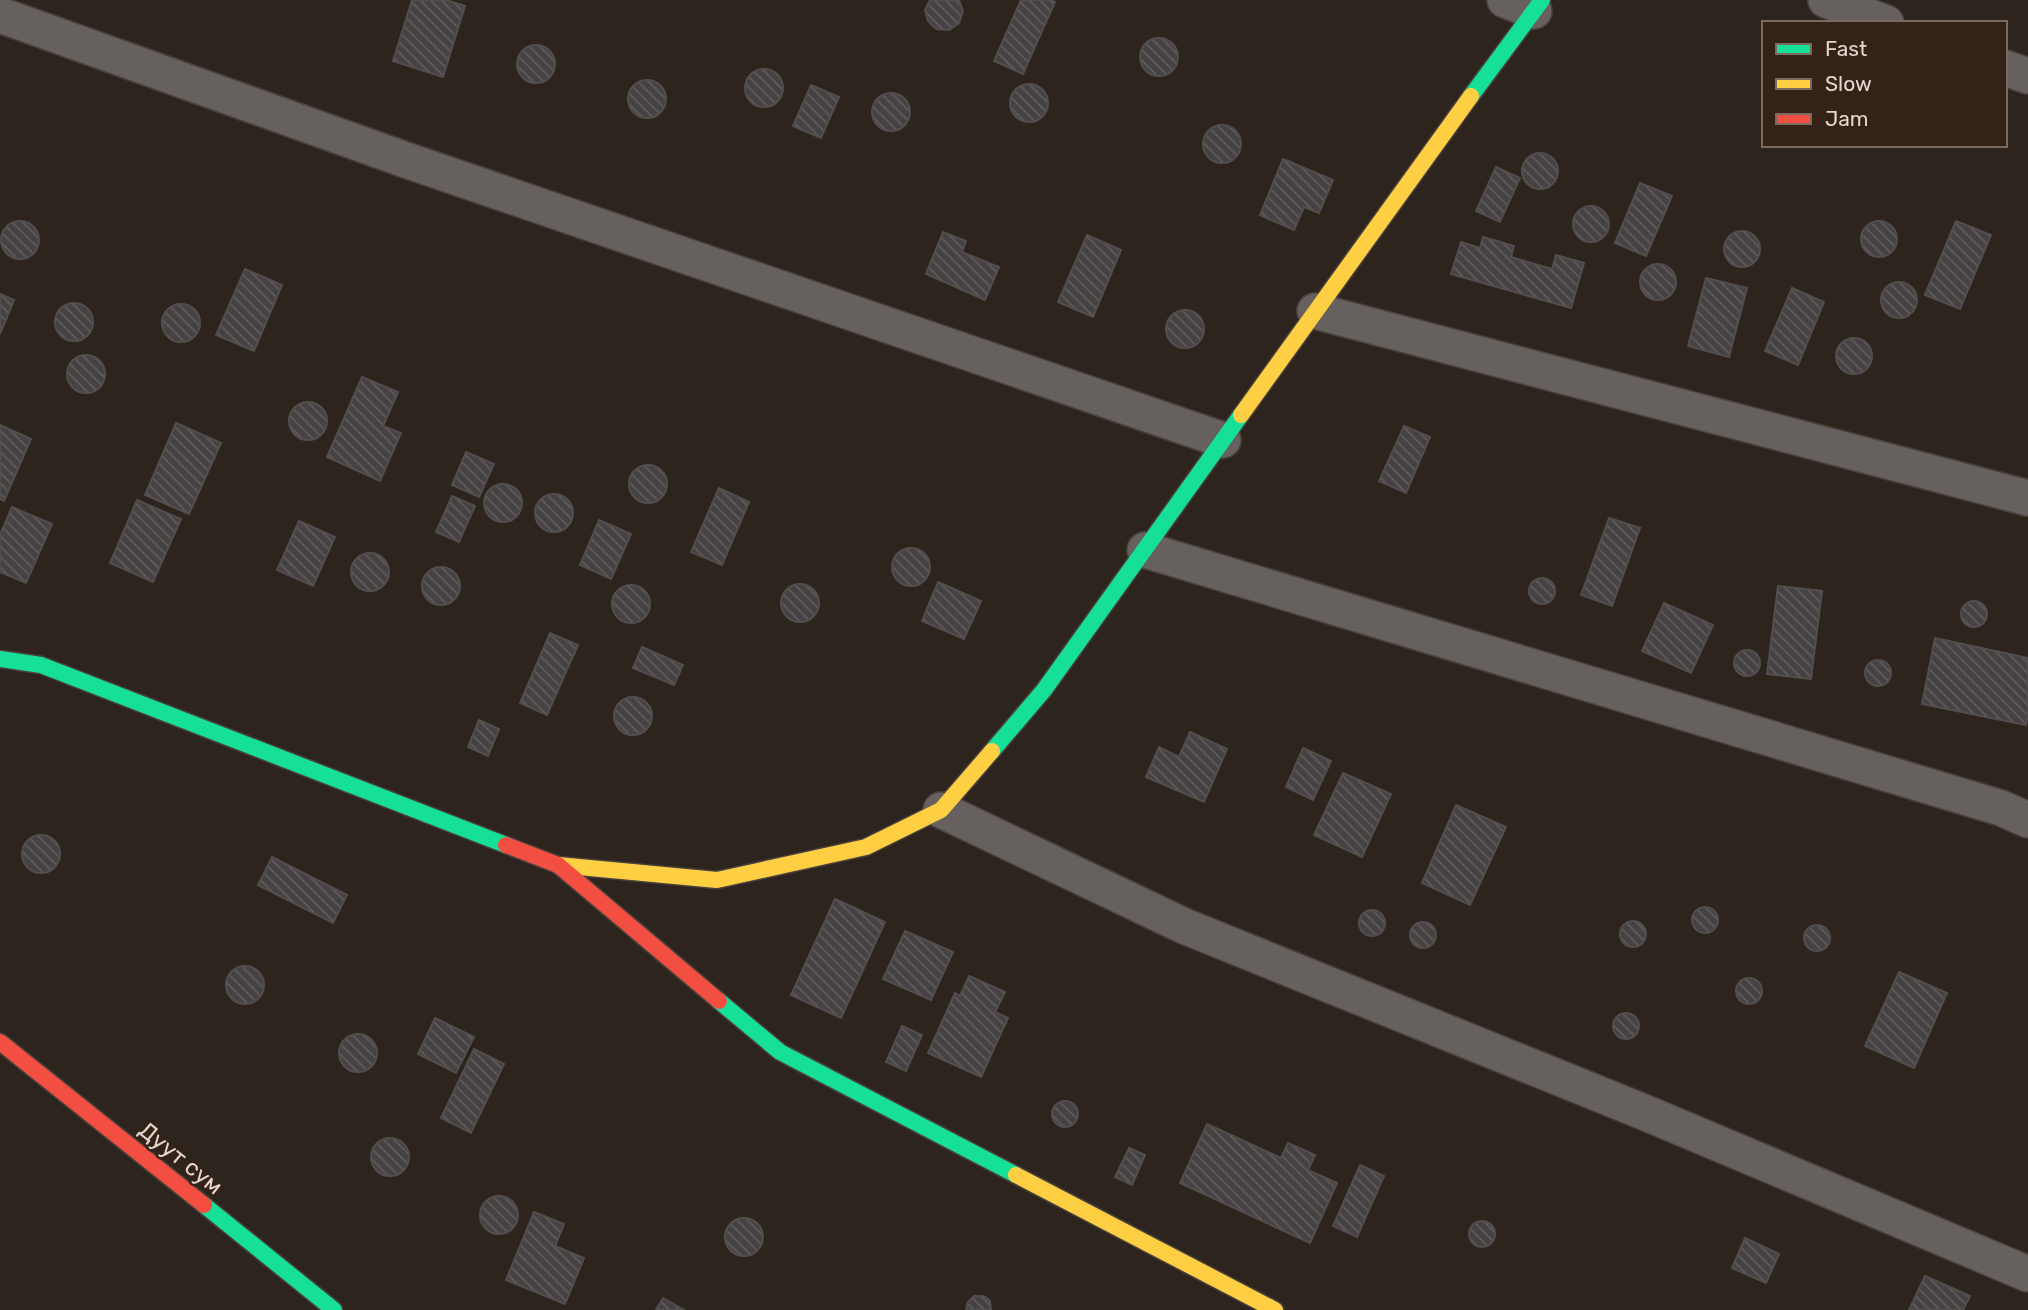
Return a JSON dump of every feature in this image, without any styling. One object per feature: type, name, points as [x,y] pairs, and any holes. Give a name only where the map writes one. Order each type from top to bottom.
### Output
[{"type":"street","points":[[1826,0],[1881,21]]},
{"type":"street","points":[[0,659],[41,666],[558,865],[717,880],[866,847],[941,810],[1044,690],[1315,311],[1527,4]]},
{"type":"street","points":[[0,15],[403,159],[1223,440]]},
{"type":"street","points":[[2007,69],[2028,76]]},
{"type":"street","points":[[1315,311],[2028,498]]},
{"type":"street","points":[[1144,550],[2001,808],[2028,820]]},
{"type":"street","points":[[941,810],[1184,926],[1646,1113],[2028,1274]]},
{"type":"street","points":[[558,865],[780,1052],[1275,1310]]},
{"type":"street","name":"Дуут сум","points":[[0,1042],[334,1310]]},
{"type":"building","points":[[412,0],[446,0],[465,6],[443,77],[393,61]]},
{"type":"building","points":[[930,0],[959,0],[963,11],[959,23],[949,30],[933,26],[928,21],[925,10]]},
{"type":"building","points":[[1021,0],[1055,2],[1023,74],[994,61]]},
{"type":"building","points":[[1159,38],[1172,44],[1178,57],[1172,70],[1159,76],[1146,70],[1140,57],[1146,44]]},
{"type":"building","points":[[536,45],[549,51],[555,64],[549,77],[536,83],[523,77],[517,64],[523,51]]},
{"type":"building","points":[[764,69],[777,75],[783,88],[777,101],[764,107],[751,101],[745,88],[751,75]]},
{"type":"building","points":[[647,80],[660,86],[666,99],[660,112],[647,118],[634,112],[628,99],[634,86]]},
{"type":"building","points":[[1029,84],[1042,90],[1048,103],[1042,116],[1029,122],[1016,116],[1010,103],[1016,90]]},
{"type":"building","points":[[811,85],[839,97],[821,138],[793,126]]},
{"type":"building","points":[[891,93],[904,99],[910,112],[904,125],[891,131],[878,125],[872,112],[878,99]]},
{"type":"building","points":[[1222,125],[1235,131],[1241,144],[1235,157],[1222,163],[1209,157],[1203,144],[1209,131]]},
{"type":"building","points":[[1540,153],[1553,158],[1558,171],[1553,184],[1540,189],[1527,184],[1522,171],[1527,158]]},
{"type":"building","points":[[1283,159],[1333,180],[1319,213],[1304,207],[1294,230],[1260,215]]},
{"type":"building","points":[[1496,167],[1520,178],[1500,222],[1476,211]]},
{"type":"building","points":[[1640,183],[1672,196],[1646,256],[1615,243]]},
{"type":"building","points":[[1591,206],[1604,211],[1609,224],[1604,237],[1591,242],[1578,237],[1573,224],[1578,211]]},
{"type":"building","points":[[20,221],[33,227],[39,240],[33,253],[20,259],[7,253],[1,240],[7,227]]},
{"type":"building","points":[[1879,221],[1892,226],[1897,239],[1892,252],[1879,257],[1866,252],[1861,239],[1866,226]]},
{"type":"building","points":[[1956,221],[1991,235],[1960,309],[1925,295]]},
{"type":"building","points":[[1742,231],[1755,236],[1760,249],[1755,262],[1742,267],[1729,262],[1724,249],[1729,236]]},
{"type":"building","points":[[943,232],[966,241],[962,252],[999,267],[985,300],[926,274]]},
{"type":"building","points":[[1087,235],[1121,250],[1093,317],[1058,302]]},
{"type":"building","points":[[1483,237],[1514,246],[1511,257],[1552,269],[1556,255],[1584,263],[1571,308],[1451,274],[1461,242],[1480,248]]},
{"type":"building","points":[[1658,264],[1671,269],[1676,282],[1671,295],[1658,300],[1645,295],[1640,282],[1645,269]]},
{"type":"building","points":[[245,269],[282,285],[254,351],[216,335]]},
{"type":"building","points":[[1706,278],[1747,288],[1729,357],[1688,346]]},
{"type":"building","points":[[1899,282],[1912,287],[1917,300],[1912,313],[1899,318],[1886,313],[1881,300],[1886,287]]},
{"type":"building","points":[[1792,288],[1824,302],[1798,365],[1765,351]]},
{"type":"building","points":[[0,294],[14,300],[0,334]]},
{"type":"building","points":[[74,303],[87,309],[93,322],[87,335],[74,341],[61,335],[55,322],[61,309]]},
{"type":"building","points":[[181,304],[194,310],[200,323],[194,336],[181,342],[168,336],[162,323],[168,310]]},
{"type":"building","points":[[1185,310],[1198,316],[1204,329],[1198,342],[1185,348],[1172,342],[1166,329],[1172,316]]},
{"type":"building","points":[[1854,338],[1867,343],[1872,356],[1867,369],[1854,374],[1841,369],[1836,356],[1841,343]]},
{"type":"building","points":[[86,355],[99,361],[105,374],[99,387],[86,393],[73,387],[67,374],[73,361]]},
{"type":"building","points":[[362,377],[398,392],[383,426],[401,433],[380,481],[327,457]]},
{"type":"building","points":[[308,402],[321,408],[327,421],[321,434],[308,440],[295,434],[289,421],[295,408]]},
{"type":"building","points":[[176,423],[221,443],[189,514],[145,495]]},
{"type":"building","points":[[0,425],[31,439],[4,501],[0,499]]},
{"type":"building","points":[[1404,426],[1430,437],[1406,493],[1379,481]]},
{"type":"building","points":[[466,452],[494,464],[479,497],[452,485]]},
{"type":"building","points":[[648,465],[661,471],[667,484],[661,497],[648,503],[635,497],[629,484],[635,471]]},
{"type":"building","points":[[503,484],[516,490],[522,503],[516,516],[503,522],[490,516],[484,503],[490,490]]},
{"type":"building","points":[[719,488],[749,502],[722,565],[691,552]]},
{"type":"building","points":[[554,494],[567,500],[573,513],[567,526],[554,532],[541,526],[535,513],[541,500]]},
{"type":"building","points":[[452,496],[475,506],[459,542],[436,532]]},
{"type":"building","points":[[137,500],[181,519],[153,582],[110,563]]},
{"type":"building","points":[[12,507],[52,524],[26,583],[0,572],[0,535]]},
{"type":"building","points":[[1609,518],[1640,528],[1612,606],[1581,595]]},
{"type":"building","points":[[599,520],[631,534],[611,579],[580,565]]},
{"type":"building","points":[[299,521],[335,537],[313,586],[277,570]]},
{"type":"building","points":[[911,548],[924,554],[930,567],[924,580],[911,586],[898,580],[892,567],[898,554]]},
{"type":"building","points":[[370,553],[383,559],[389,572],[383,585],[370,591],[357,585],[351,572],[357,559]]},
{"type":"building","points":[[441,567],[454,573],[460,586],[454,599],[441,605],[428,599],[422,586],[428,573]]},
{"type":"building","points":[[1542,578],[1551,582],[1555,591],[1551,600],[1542,604],[1533,600],[1529,591],[1533,582]]},
{"type":"building","points":[[938,582],[981,601],[964,639],[922,621]]},
{"type":"building","points":[[800,584],[813,590],[819,603],[813,616],[800,622],[787,616],[781,603],[787,590]]},
{"type":"building","points":[[631,585],[644,591],[650,604],[644,617],[631,623],[618,617],[612,604],[618,591]]},
{"type":"building","points":[[1778,586],[1822,591],[1811,679],[1767,674]]},
{"type":"building","points":[[1974,601],[1983,605],[1987,614],[1983,623],[1974,627],[1965,623],[1961,614],[1965,605]]},
{"type":"building","points":[[1664,603],[1713,625],[1691,673],[1642,651]]},
{"type":"building","points":[[550,633],[578,645],[547,715],[520,703]]},
{"type":"building","points":[[1935,638],[2028,658],[2026,725],[1922,704]]},
{"type":"building","points":[[642,647],[683,665],[674,685],[633,668]]},
{"type":"building","points":[[1747,650],[1756,654],[1760,663],[1756,672],[1747,676],[1738,672],[1734,663],[1738,654]]},
{"type":"building","points":[[1878,660],[1887,664],[1891,673],[1887,682],[1878,686],[1869,682],[1865,673],[1869,664]]},
{"type":"building","points":[[633,697],[646,703],[652,716],[646,729],[633,735],[620,729],[614,716],[620,703]]},
{"type":"building","points":[[479,720],[499,729],[488,756],[468,747]]},
{"type":"building","points":[[1190,732],[1227,749],[1204,802],[1146,777],[1159,747],[1179,757]]},
{"type":"building","points":[[1303,748],[1331,761],[1313,800],[1286,787]]},
{"type":"building","points":[[1343,773],[1391,794],[1362,857],[1314,835]]},
{"type":"building","points":[[1456,805],[1506,827],[1470,905],[1422,883]]},
{"type":"building","points":[[41,835],[54,841],[60,854],[54,867],[41,873],[28,867],[22,854],[28,841]]},
{"type":"building","points":[[272,857],[347,895],[333,923],[258,885]]},
{"type":"building","points":[[835,899],[885,922],[841,1018],[791,995]]},
{"type":"building","points":[[1705,907],[1714,911],[1718,920],[1714,929],[1705,933],[1696,929],[1692,920],[1696,911]]},
{"type":"building","points":[[1372,910],[1381,914],[1385,923],[1381,932],[1372,936],[1363,932],[1359,923],[1363,914]]},
{"type":"building","points":[[1633,921],[1642,925],[1646,934],[1642,943],[1633,947],[1624,943],[1620,934],[1624,925]]},
{"type":"building","points":[[1423,922],[1432,926],[1436,935],[1432,944],[1423,948],[1414,944],[1410,935],[1414,926]]},
{"type":"building","points":[[1817,925],[1826,929],[1830,938],[1826,947],[1817,951],[1808,947],[1804,938],[1808,929]]},
{"type":"building","points":[[905,931],[953,952],[931,1000],[883,979]]},
{"type":"building","points":[[245,966],[258,972],[264,985],[258,998],[245,1004],[232,998],[226,985],[232,972]]},
{"type":"building","points":[[1899,972],[1947,993],[1914,1068],[1865,1046]]},
{"type":"building","points":[[969,976],[1005,992],[995,1012],[1008,1018],[981,1077],[928,1053],[955,993],[960,996]]},
{"type":"building","points":[[1749,978],[1758,982],[1762,991],[1758,1000],[1749,1004],[1740,1000],[1736,991],[1740,982]]},
{"type":"building","points":[[1626,1013],[1635,1017],[1639,1026],[1635,1035],[1626,1039],[1617,1035],[1613,1026],[1617,1017]]},
{"type":"building","points":[[435,1018],[474,1037],[456,1073],[418,1054]]},
{"type":"building","points":[[902,1026],[922,1035],[906,1071],[886,1062]]},
{"type":"building","points":[[358,1034],[371,1040],[377,1053],[371,1066],[358,1072],[345,1066],[339,1053],[345,1040]]},
{"type":"building","points":[[474,1049],[504,1064],[471,1133],[441,1118]]},
{"type":"building","points":[[1065,1101],[1074,1105],[1078,1114],[1074,1123],[1065,1127],[1056,1123],[1052,1114],[1056,1105]]},
{"type":"building","points":[[1207,1124],[1281,1158],[1288,1143],[1315,1155],[1308,1170],[1337,1183],[1310,1243],[1180,1183]]},
{"type":"building","points":[[390,1138],[403,1144],[409,1157],[403,1170],[390,1176],[377,1170],[371,1157],[377,1144]]},
{"type":"building","points":[[1129,1148],[1145,1155],[1132,1185],[1115,1177]]},
{"type":"building","points":[[1360,1165],[1384,1176],[1357,1237],[1333,1226]]},
{"type":"building","points":[[499,1196],[512,1202],[518,1215],[512,1228],[499,1234],[486,1228],[480,1215],[486,1202]]},
{"type":"building","points":[[534,1212],[564,1224],[555,1246],[584,1258],[565,1304],[506,1280]]},
{"type":"building","points":[[744,1218],[757,1224],[763,1237],[757,1250],[744,1256],[731,1250],[725,1237],[731,1224]]},
{"type":"building","points":[[1482,1221],[1491,1225],[1495,1234],[1491,1243],[1482,1247],[1473,1243],[1469,1234],[1473,1225]]},
{"type":"building","points":[[1745,1238],[1779,1254],[1766,1283],[1732,1268]]},
{"type":"building","points":[[1925,1276],[1970,1296],[1963,1310],[1909,1310]]},
{"type":"building","points":[[974,1296],[987,1298],[991,1310],[966,1310],[968,1302]]},
{"type":"building","points":[[663,1298],[684,1310],[656,1310]]},
{"type":"traffic: fast","points":[[1471,96],[1542,0]]},
{"type":"traffic: fast","points":[[992,751],[1044,690],[1241,415]]},
{"type":"traffic: fast","points":[[0,659],[41,665],[506,845]]},
{"type":"traffic: fast","points":[[719,1001],[780,1052],[1016,1175]]},
{"type":"traffic: fast","points":[[204,1205],[334,1310]]},
{"type":"traffic: slow","points":[[1241,415],[1471,96]]},
{"type":"traffic: slow","points":[[558,865],[717,880],[866,847],[941,810],[992,751]]},
{"type":"traffic: slow","points":[[1016,1175],[1275,1310]]},
{"type":"traffic: jam","points":[[506,845],[558,865],[719,1001]]},
{"type":"traffic: jam","points":[[0,1042],[204,1205]]}]
